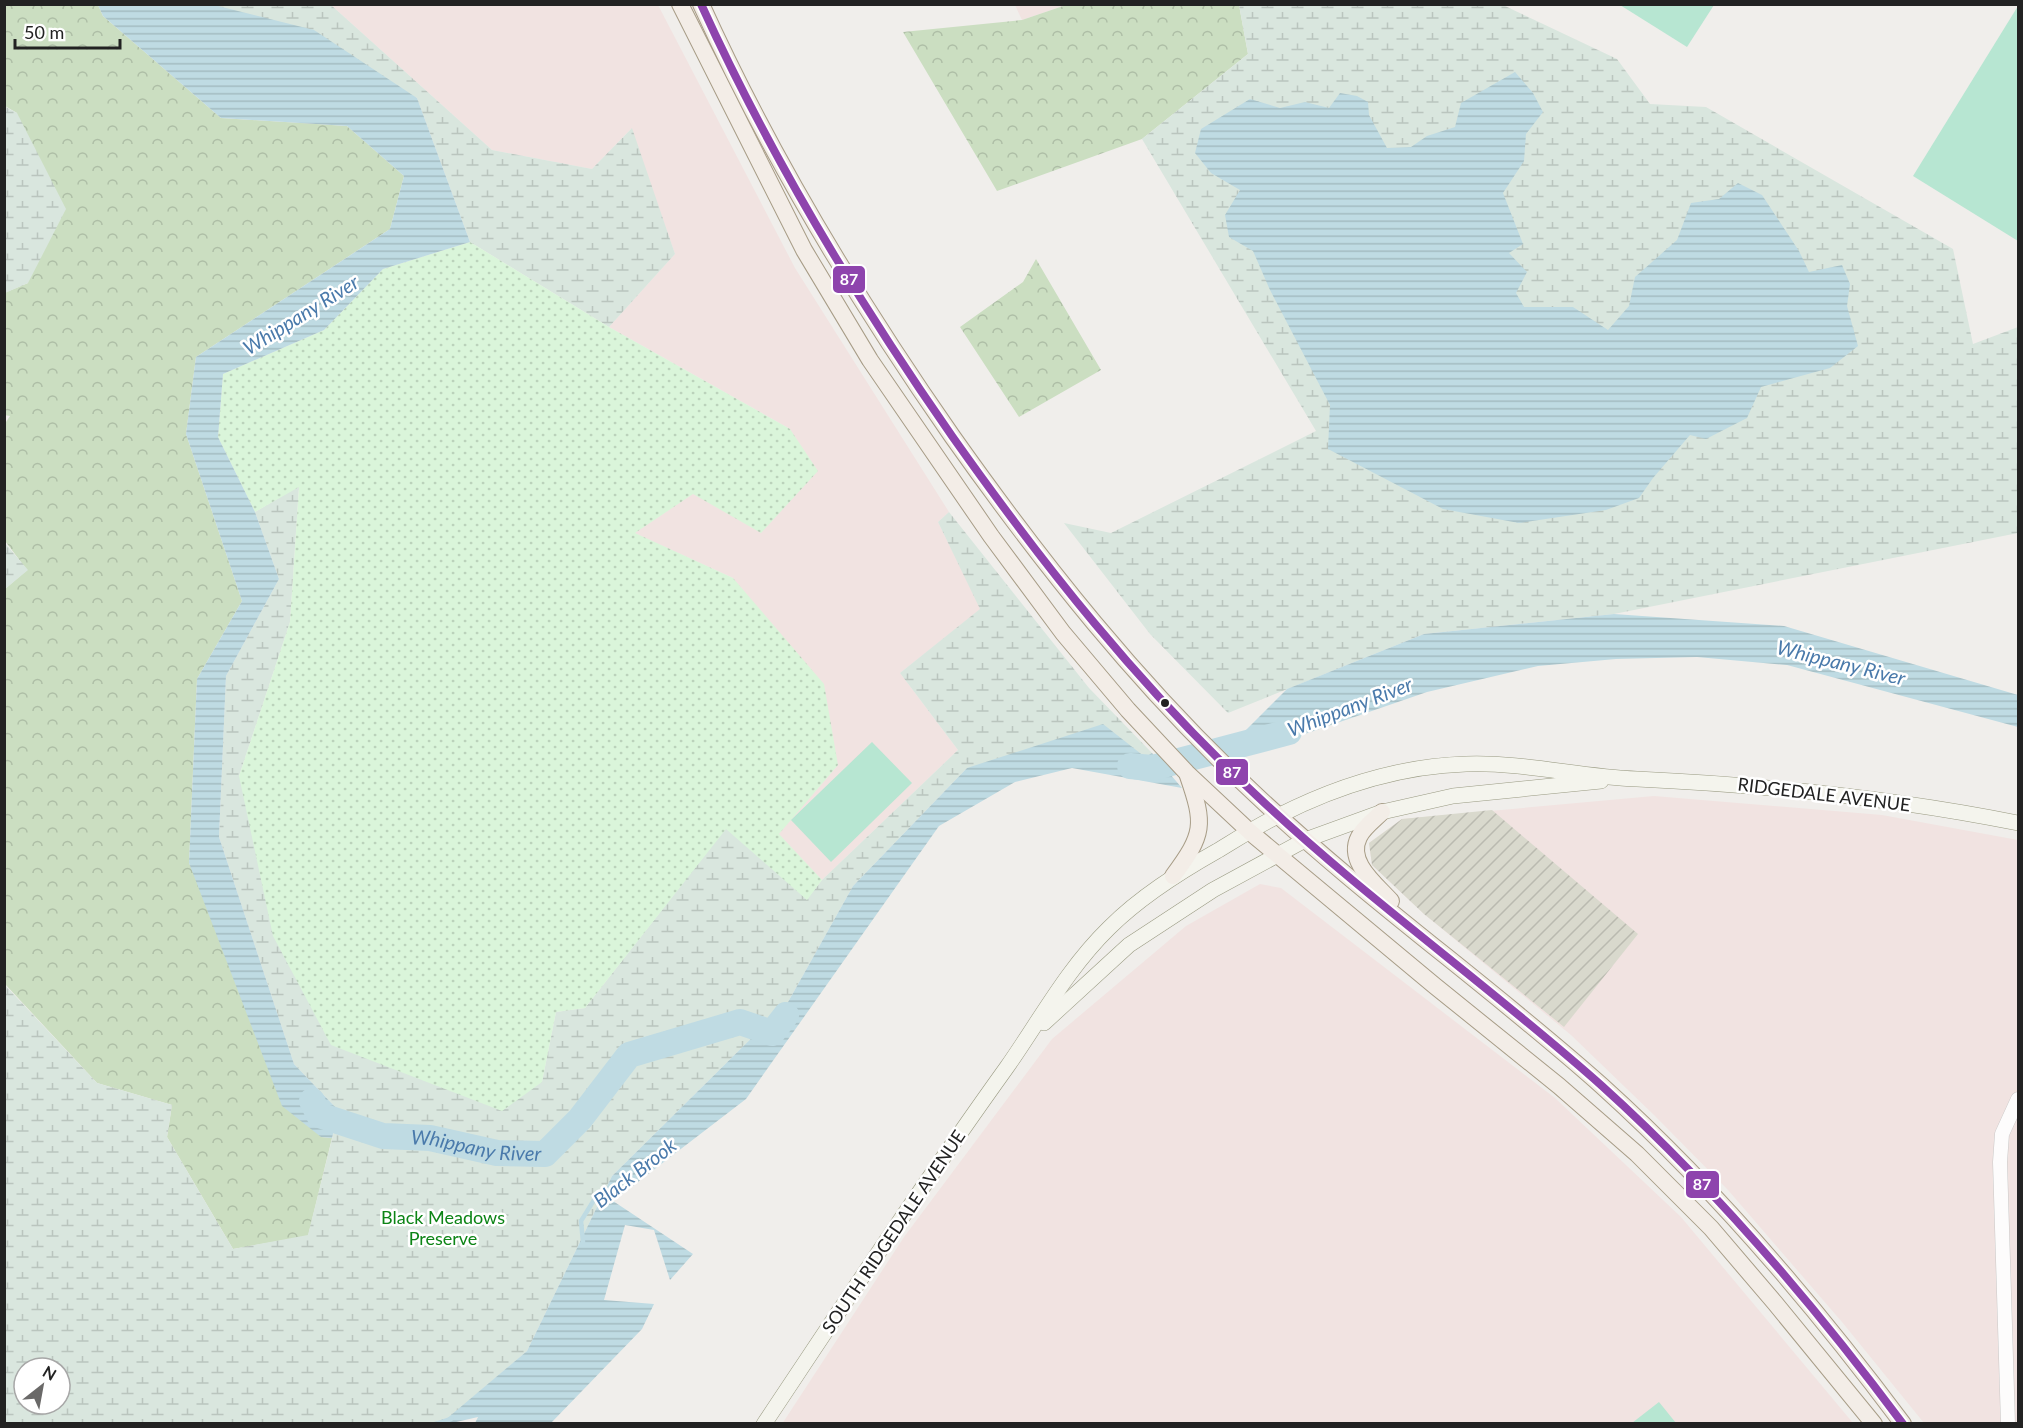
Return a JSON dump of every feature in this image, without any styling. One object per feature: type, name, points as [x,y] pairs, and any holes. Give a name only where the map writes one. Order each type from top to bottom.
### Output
[{"type":"main road","points":[[680,4],[804,250],[870,360],[991,536],[1063,633],[1128,710],[1222,807],[1559,1086],[1637,1155],[1711,1228],[1874,1424]]},
{"type":"main road","points":[[701,4],[741,87],[799,194],[830,249],[908,373],[997,499],[1101,634],[1158,696],[1278,816],[1401,921],[1583,1070],[1675,1155],[1767,1252],[1834,1332],[1903,1424]]},
{"type":"main road","name":"RIDGEDALE AVENUE","points":[[1250,832],[1278,816],[1347,787],[1405,772],[1462,764],[1516,764],[1628,779],[1719,783],[1806,792],[1904,804],[2019,823]]},
{"type":"main road","points":[[1173,876],[1192,850],[1200,829],[1199,806],[1187,773]]},
{"type":"main road","name":"RIDGEDALE AVENUE","points":[[1276,854],[1305,840],[1382,812],[1453,796],[1628,779]]},
{"type":"main road","points":[[1382,812],[1359,836],[1356,848],[1360,867],[1391,901],[1401,921]]},
{"type":"main road","name":"SOUTH RIDGEDALE AVENUE","points":[[764,1424],[1073,968],[1111,925],[1173,876],[1250,832]]},
{"type":"main road","name":"SOUTH RIDGEDALE AVENUE","points":[[1025,1041],[1129,945],[1176,913],[1276,854]]},
{"type":"street","points":[[2008,1424],[2000,1162],[2002,1134],[2019,1099]]},
{"type":"shaded area","points":[[331,5],[658,5],[795,268],[949,512],[938,522],[981,609],[900,673],[958,750],[822,880],[778,834],[838,765],[733,578],[634,533],[790,429],[609,327],[675,254],[631,129],[592,169],[492,150]]},
{"type":"shaded area","points":[[1015,5],[1066,5],[1022,20]]},
{"type":"shaded area","points":[[1654,796],[1882,815],[2018,840],[2018,1423],[1924,1423],[1842,1322],[1728,1190],[1654,1115],[1571,1035],[1424,914],[1372,865],[1369,843],[1402,819]]},
{"type":"shaded area","points":[[1492,810],[1638,934],[1564,1027],[1424,914],[1372,865],[1369,843],[1402,819]]},
{"type":"shaded area","points":[[1260,884],[1281,888],[1555,1098],[1681,1217],[1853,1423],[782,1424],[904,1237],[1052,1039],[1186,926]]},
{"type":"green space","points":[[5,5],[98,5],[103,16],[221,118],[347,126],[404,176],[390,229],[196,357],[186,434],[242,601],[197,679],[189,863],[321,1137],[332,1138],[308,1236],[233,1249],[167,1137],[172,1105],[97,1083],[5,984],[5,589],[27,570],[5,541],[4,425],[10,416],[4,415],[4,293],[28,283],[17,113],[5,106]]},
{"type":"green space","points":[[214,5],[331,5],[492,150],[592,169],[632,128],[675,254],[609,327],[470,242],[417,98]]},
{"type":"green space","points":[[1066,5],[1239,5],[1248,54],[1142,139],[997,191],[903,32],[1022,20]]},
{"type":"green space","points":[[1239,5],[1503,5],[1617,59],[1650,104],[1706,107],[1953,249],[1973,344],[2018,327],[2018,533],[1614,614],[1424,634],[1228,713],[1150,634],[1064,523],[1111,533],[1316,431],[1142,139],[1248,54]]},
{"type":"green space","points":[[1620,5],[1714,5],[1687,47]]},
{"type":"green space","points":[[2018,6],[2018,241],[1913,176]]},
{"type":"green space","points":[[4,106],[17,113],[66,209],[28,283],[5,293]]},
{"type":"green space","points":[[470,242],[609,327],[790,429],[818,471],[761,533],[693,494],[635,533],[733,578],[824,684],[838,765],[779,834],[822,880],[807,900],[726,829],[585,1008],[556,1012],[542,1082],[502,1111],[331,1045],[273,936],[239,776],[290,622],[299,487],[255,512],[218,437],[223,374],[324,330],[383,269]]},
{"type":"green space","points":[[1036,259],[1101,370],[1019,417],[960,327],[1023,282]]},
{"type":"green space","name":"Black Meadows Preserve","points":[[299,486],[290,622],[239,776],[542,1082],[556,1012],[585,1008],[726,828],[807,899],[822,880],[958,750],[900,673],[980,609],[938,522],[949,512],[1089,688],[1152,753],[1145,757],[967,768],[853,886],[788,1002],[612,1176],[527,1351],[444,1422],[423,1424],[5,1423],[4,984],[97,1083],[172,1105],[167,1137],[233,1249],[308,1235],[339,1111],[294,1064],[219,837],[226,676],[279,579],[255,512]]},
{"type":"green space","points":[[4,542],[28,570],[5,589],[4,589]]},
{"type":"green space","points":[[872,742],[912,783],[831,862],[791,820]]},
{"type":"green space","points":[[1659,1402],[1676,1423],[1632,1423]]},
{"type":"water","points":[[98,5],[214,5],[314,30],[417,98],[470,242],[383,269],[324,330],[223,374],[218,437],[255,512],[279,579],[226,676],[219,837],[294,1064],[339,1111],[332,1138],[321,1137],[282,1106],[189,863],[197,679],[242,601],[186,434],[196,357],[390,229],[404,176],[347,126],[221,118],[103,16]]},
{"type":"water","points":[[1515,72],[1533,93],[1543,112],[1526,134],[1524,161],[1503,193],[1523,244],[1509,253],[1527,272],[1516,293],[1524,307],[1573,307],[1608,330],[1629,306],[1635,277],[1677,240],[1691,203],[1719,199],[1738,183],[1762,195],[1799,251],[1809,272],[1842,265],[1850,284],[1847,306],[1858,346],[1830,368],[1761,387],[1747,418],[1706,439],[1690,435],[1639,498],[1606,510],[1519,523],[1443,509],[1328,449],[1330,405],[1270,290],[1253,251],[1229,237],[1225,215],[1240,190],[1211,173],[1195,153],[1201,129],[1250,99],[1280,108],[1305,102],[1329,108],[1340,93],[1357,96],[1368,102],[1369,115],[1387,148],[1411,147],[1427,136],[1455,127],[1461,103]]},
{"type":"water","points":[[1614,614],[1784,626],[2018,695],[2018,727],[1787,665],[1697,657],[1616,659],[1538,666],[1427,692],[1261,749],[1246,730],[1287,689],[1424,634]]},
{"type":"water","points":[[1103,724],[1145,757],[1152,753],[1182,788],[1072,768],[1015,782],[939,826],[746,1099],[613,1201],[693,1254],[670,1280],[654,1230],[625,1225],[604,1300],[654,1304],[642,1329],[551,1423],[475,1423],[478,1417],[452,1423],[423,1423],[444,1421],[527,1351],[612,1176],[788,1002],[853,886],[967,768]]},
{"type":"waterway","name":"Whippany River","points":[[1130,766],[1152,768],[1289,732]]},
{"type":"waterway","name":"Whippany River","points":[[312,1101],[319,1115],[383,1136],[430,1138],[497,1153],[545,1154],[580,1119],[629,1055],[740,1022],[772,1033],[786,1015]]},
{"type":"waterway","name":"Black Brook","points":[[583,1242],[581,1221],[594,1200],[609,1189]]},
{"type":"waterway","name":"Black Brook","points":[[436,1424],[451,1419]]},
{"type":"transit line","name":"87","points":[[701,4],[786,172],[882,332],[952,436],[1022,532],[1133,668],[1213,754],[1298,833],[1559,1049],[1644,1125],[1723,1206],[1798,1290],[1903,1424]]}]
